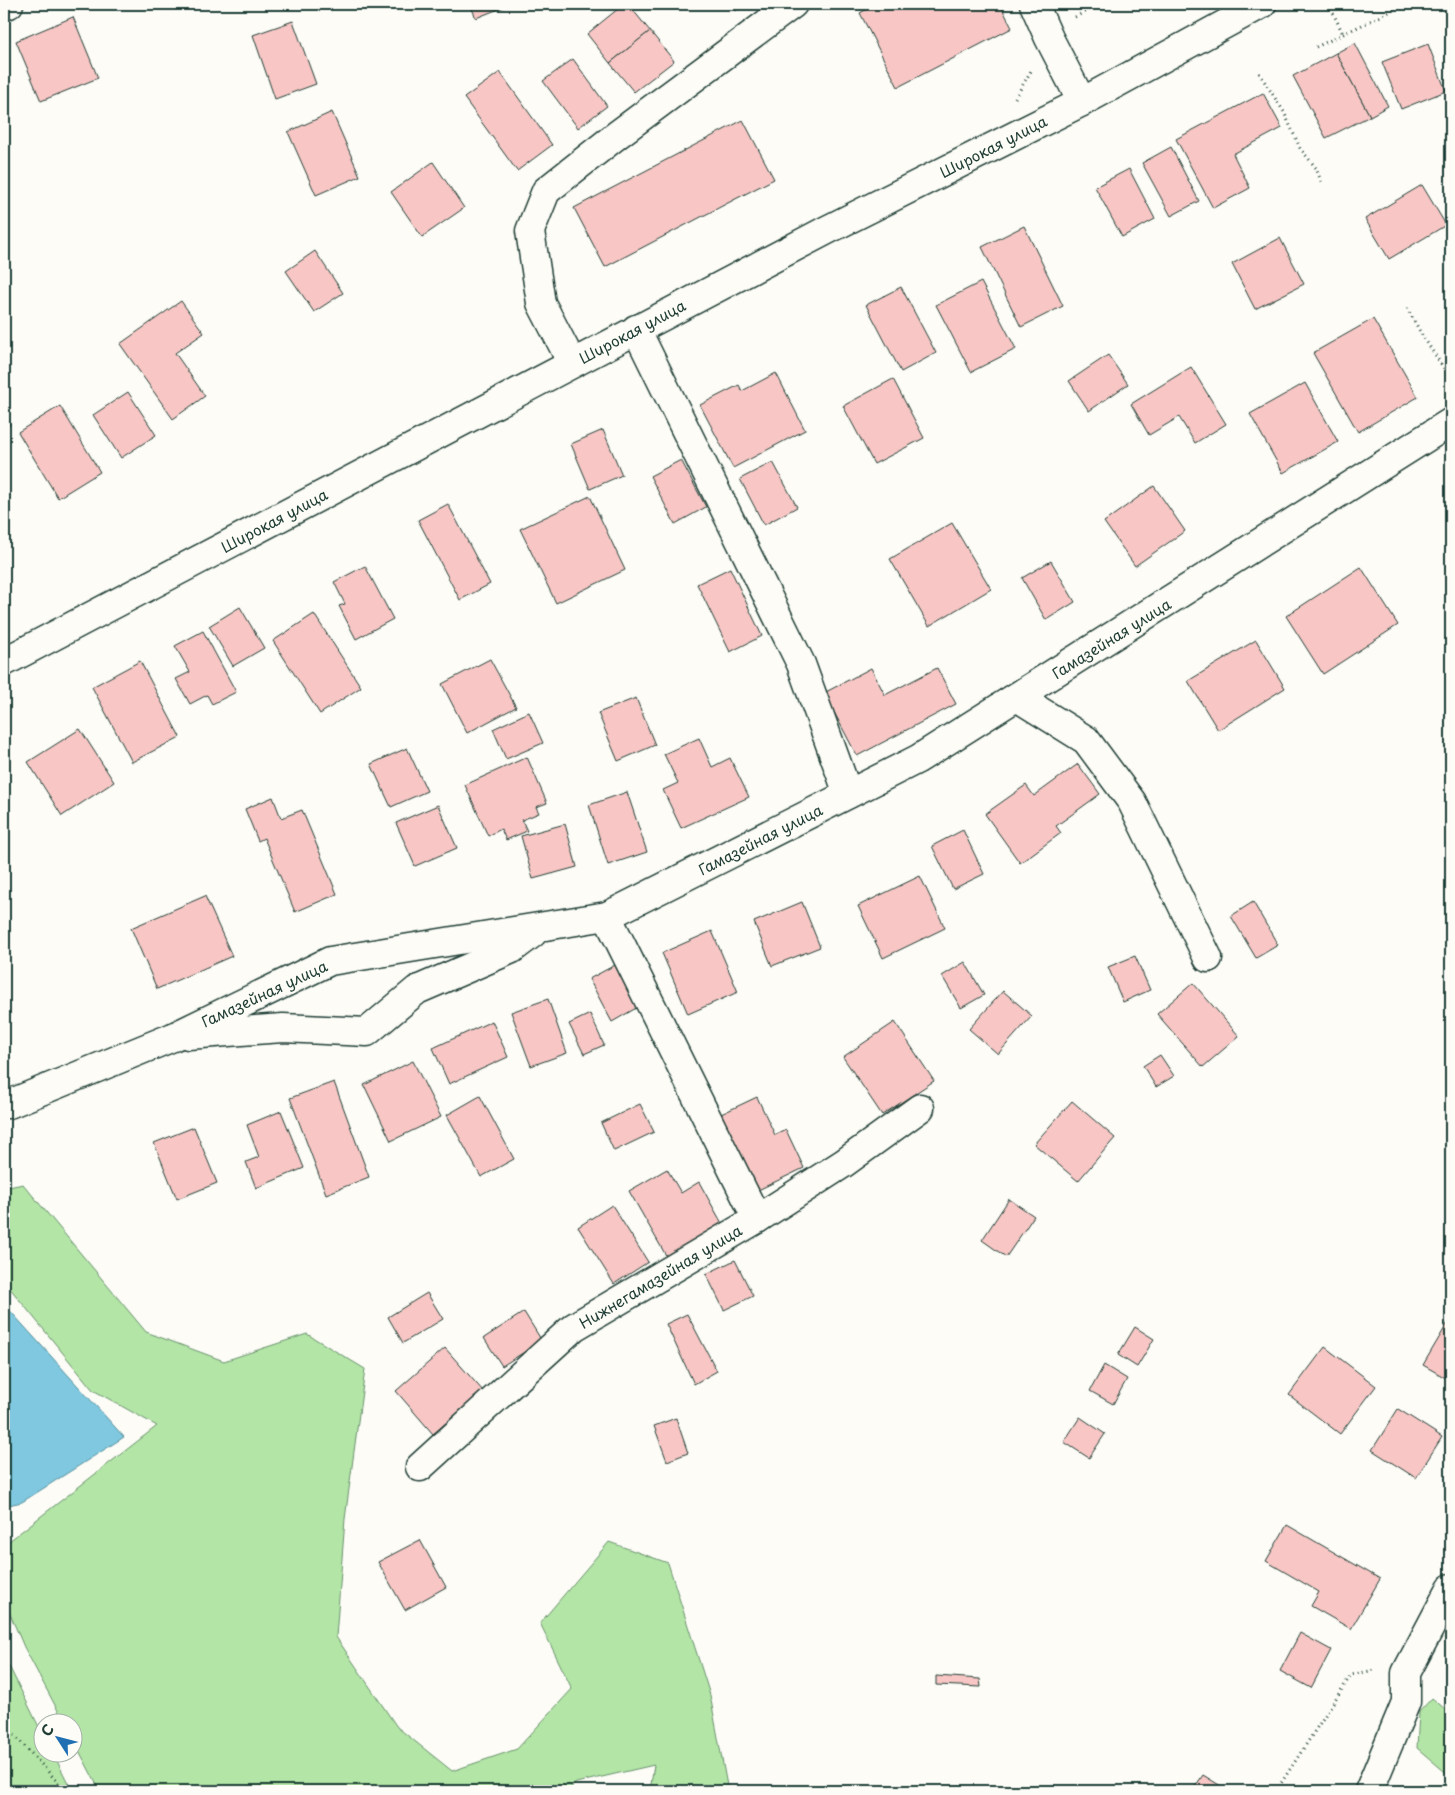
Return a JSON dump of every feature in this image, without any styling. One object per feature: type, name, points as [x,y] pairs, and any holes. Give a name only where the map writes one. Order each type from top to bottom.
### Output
[{"type":"street","points":[[4,6],[9,4]]},
{"type":"street","points":[[572,363],[541,303],[530,231],[546,191],[617,135],[793,4]]},
{"type":"street","points":[[1034,4],[1082,102]]},
{"type":"street","name":"Широкая улица","points":[[4,662],[827,230],[1082,102],[1262,4]]},
{"type":"street","points":[[636,330],[801,664],[848,794]]},
{"type":"street","name":"Гамазейная улица","points":[[4,1104],[9,1104],[173,1037],[330,961],[607,916],[918,760],[1451,422]]},
{"type":"street","points":[[1017,697],[1086,740],[1132,802],[1208,958]]},
{"type":"street","points":[[607,916],[757,1219]]},
{"type":"street","points":[[173,1037],[283,1028],[367,1032],[417,990],[512,949],[540,928]]},
{"type":"street","name":"Нижнегамазейная улица","points":[[420,1468],[574,1327],[757,1219],[844,1163],[920,1108]]},
{"type":"street","points":[[1369,1791],[1406,1702],[1406,1673],[1451,1588]]},
{"type":"path","points":[[1329,4],[1343,34]]},
{"type":"path","points":[[1316,47],[1406,4]]},
{"type":"path","points":[[1259,73],[1284,112],[1300,148],[1316,168],[1322,184]]},
{"type":"path","points":[[1407,308],[1451,379]]},
{"type":"path","points":[[1276,1791],[1351,1675],[1394,1665],[1406,1673]]},
{"type":"path","points":[[4,1724],[66,1791]]},
{"type":"green space","points":[[23,1184],[146,1332],[224,1361],[307,1334],[365,1369],[345,1519],[336,1637],[397,1727],[452,1771],[517,1749],[572,1689],[540,1623],[609,1542],[668,1563],[710,1695],[728,1791],[650,1791],[654,1765],[576,1783],[567,1791],[100,1791],[82,1756],[82,1712],[59,1712],[24,1647],[4,1600],[4,1545],[157,1426],[93,1390],[4,1281],[4,1188]]},
{"type":"green space","points":[[4,1656],[32,1713],[32,1762],[58,1762],[72,1791],[4,1791]]},
{"type":"green space","points":[[1432,1698],[1451,1714],[1451,1777],[1417,1748],[1419,1712]]},
{"type":"water","points":[[4,1304],[124,1437],[22,1502],[4,1506]]},
{"type":"building","points":[[470,4],[511,4],[476,18]]},
{"type":"building","points":[[624,4],[628,4],[650,31],[610,63],[587,34]]},
{"type":"building","points":[[730,4],[746,4],[735,11]]},
{"type":"building","points":[[876,4],[1000,4],[1012,28],[898,87],[860,13]]},
{"type":"building","points":[[73,17],[98,78],[41,101],[16,41]]},
{"type":"building","points":[[293,21],[316,84],[275,99],[253,35]]},
{"type":"building","points":[[650,31],[674,61],[634,92],[610,63]]},
{"type":"building","points":[[1355,43],[1388,106],[1370,116],[1336,53]]},
{"type":"building","points":[[1428,44],[1446,91],[1401,109],[1382,62]]},
{"type":"building","points":[[1336,53],[1370,116],[1326,138],[1293,76]]},
{"type":"building","points":[[573,59],[607,106],[578,128],[543,81]]},
{"type":"building","points":[[500,72],[552,145],[517,171],[464,98]]},
{"type":"building","points":[[1263,93],[1282,128],[1233,154],[1250,188],[1213,208],[1176,139]]},
{"type":"building","points":[[332,112],[360,176],[316,195],[288,132]]},
{"type":"building","points":[[743,120],[774,179],[605,267],[574,208]]},
{"type":"building","points":[[1171,147],[1199,201],[1171,216],[1142,163]]},
{"type":"building","points":[[433,162],[464,208],[422,237],[391,192]]},
{"type":"building","points":[[1129,169],[1155,219],[1122,237],[1095,187]]},
{"type":"building","points":[[1422,185],[1446,225],[1389,259],[1365,219]]},
{"type":"building","points":[[1024,226],[1063,306],[1021,327],[982,247]]},
{"type":"building","points":[[1280,238],[1304,284],[1255,309],[1232,264]]},
{"type":"building","points":[[315,251],[343,293],[314,312],[286,271]]},
{"type":"building","points":[[981,282],[1016,349],[971,372],[936,305]]},
{"type":"building","points":[[901,287],[936,353],[901,372],[866,305]]},
{"type":"building","points":[[181,301],[204,333],[175,353],[205,396],[173,419],[120,344]]},
{"type":"building","points":[[1373,319],[1418,397],[1358,432],[1313,353]]},
{"type":"building","points":[[1108,355],[1128,384],[1089,411],[1069,381]]},
{"type":"building","points":[[1191,367],[1226,424],[1195,443],[1179,417],[1149,435],[1131,404]]},
{"type":"building","points":[[776,373],[805,430],[733,468],[700,405],[739,385],[742,391]]},
{"type":"building","points":[[893,379],[924,438],[874,464],[843,406]]},
{"type":"building","points":[[1305,383],[1338,442],[1283,473],[1250,414]]},
{"type":"building","points":[[128,392],[156,435],[121,458],[93,415]]},
{"type":"building","points":[[60,406],[100,472],[58,498],[18,432]]},
{"type":"building","points":[[4,413],[10,425],[4,428]]},
{"type":"building","points":[[603,430],[622,475],[590,489],[571,444]]},
{"type":"building","points":[[681,460],[706,507],[675,524],[650,476]]},
{"type":"building","points":[[773,462],[797,507],[764,525],[740,479]]},
{"type":"building","points":[[1154,486],[1185,531],[1135,566],[1104,522]]},
{"type":"building","points":[[590,496],[625,570],[556,603],[520,529]]},
{"type":"building","points":[[448,504],[490,584],[460,600],[418,520]]},
{"type":"building","points":[[952,523],[991,589],[929,626],[890,559]]},
{"type":"building","points":[[1051,561],[1075,602],[1046,620],[1022,578]]},
{"type":"building","points":[[365,566],[393,619],[356,639],[339,606],[345,604],[334,582]]},
{"type":"building","points":[[1361,567],[1398,625],[1323,674],[1286,616]]},
{"type":"building","points":[[730,568],[762,636],[730,652],[697,584]]},
{"type":"building","points":[[240,607],[264,648],[233,666],[209,626]]},
{"type":"building","points":[[314,614],[361,687],[320,714],[273,641]]},
{"type":"building","points":[[203,631],[236,692],[212,704],[207,695],[190,704],[176,679],[190,672],[175,646]]},
{"type":"building","points":[[1256,640],[1285,688],[1218,730],[1188,681]]},
{"type":"building","points":[[490,659],[516,707],[467,733],[442,684]]},
{"type":"building","points":[[140,661],[180,737],[132,762],[92,687]]},
{"type":"building","points":[[871,668],[885,695],[937,668],[956,704],[857,756],[824,693]]},
{"type":"building","points":[[636,698],[655,745],[618,761],[598,713]]},
{"type":"building","points":[[529,712],[543,743],[506,759],[493,729]]},
{"type":"building","points":[[80,729],[114,782],[62,816],[28,762]]},
{"type":"building","points":[[699,738],[712,767],[730,758],[749,797],[681,828],[663,790],[678,783],[664,754]]},
{"type":"building","points":[[407,748],[427,791],[391,807],[371,764]]},
{"type":"building","points":[[527,757],[547,803],[536,807],[539,813],[522,820],[527,831],[506,840],[501,829],[488,836],[465,785]]},
{"type":"building","points":[[1078,764],[1100,794],[1056,826],[1061,833],[1020,863],[985,814],[1026,785],[1034,796]]},
{"type":"building","points":[[627,792],[647,852],[608,865],[589,805]]},
{"type":"building","points":[[273,797],[281,818],[302,810],[337,894],[295,912],[264,838],[258,841],[245,809]]},
{"type":"building","points":[[438,805],[457,848],[415,866],[396,823]]},
{"type":"building","points":[[565,824],[577,867],[533,879],[521,836]]},
{"type":"building","points":[[963,830],[984,874],[953,889],[932,846]]},
{"type":"building","points":[[920,876],[945,928],[883,958],[858,906]]},
{"type":"building","points":[[205,896],[232,956],[157,989],[131,928]]},
{"type":"building","points":[[802,902],[820,947],[772,966],[754,922]]},
{"type":"building","points":[[1253,902],[1278,945],[1256,958],[1231,916]]},
{"type":"building","points":[[712,931],[738,992],[688,1014],[662,953]]},
{"type":"building","points":[[1135,956],[1150,990],[1123,1002],[1108,967]]},
{"type":"building","points":[[965,962],[984,995],[961,1008],[942,976]]},
{"type":"building","points":[[615,965],[638,1007],[612,1022],[589,979]]},
{"type":"building","points":[[1193,983],[1239,1036],[1203,1067],[1157,1014]]},
{"type":"building","points":[[1003,991],[1032,1016],[998,1054],[969,1029]]},
{"type":"building","points":[[548,999],[567,1053],[531,1066],[511,1012]]},
{"type":"building","points":[[590,1014],[604,1045],[584,1054],[569,1024]]},
{"type":"building","points":[[492,1021],[508,1057],[449,1084],[433,1048]]},
{"type":"building","points":[[895,1022],[934,1081],[882,1115],[843,1057]]},
{"type":"building","points":[[1160,1055],[1174,1076],[1156,1087],[1143,1066]]},
{"type":"building","points":[[413,1061],[441,1117],[391,1141],[364,1085]]},
{"type":"building","points":[[334,1082],[369,1177],[326,1194],[290,1098]]},
{"type":"building","points":[[480,1096],[514,1159],[481,1177],[447,1115]]},
{"type":"building","points":[[757,1097],[775,1135],[786,1130],[804,1168],[756,1191],[719,1115]]},
{"type":"building","points":[[1072,1101],[1115,1138],[1078,1181],[1034,1144]]},
{"type":"building","points":[[640,1104],[654,1132],[614,1151],[601,1123]]},
{"type":"building","points":[[281,1111],[304,1168],[256,1188],[246,1162],[259,1157],[247,1125]]},
{"type":"building","points":[[194,1127],[217,1183],[177,1199],[154,1143]]},
{"type":"building","points":[[667,1169],[681,1193],[699,1182],[724,1227],[668,1259],[629,1191]]},
{"type":"building","points":[[1009,1199],[1034,1216],[1006,1257],[982,1240]]},
{"type":"building","points":[[612,1205],[648,1262],[614,1284],[578,1227]]},
{"type":"building","points":[[735,1260],[753,1296],[724,1310],[706,1274]]},
{"type":"building","points":[[427,1293],[443,1319],[403,1343],[388,1317]]},
{"type":"building","points":[[524,1312],[542,1341],[502,1366],[484,1338]]},
{"type":"building","points":[[687,1314],[717,1371],[694,1384],[666,1324]]},
{"type":"building","points":[[1449,1321],[1451,1322],[1451,1381],[1423,1365]]},
{"type":"building","points":[[1135,1327],[1154,1339],[1137,1367],[1118,1355]]},
{"type":"building","points":[[1325,1347],[1376,1386],[1340,1434],[1289,1395]]},
{"type":"building","points":[[445,1348],[483,1391],[433,1434],[396,1391]]},
{"type":"building","points":[[1104,1365],[1127,1379],[1113,1404],[1090,1391]]},
{"type":"building","points":[[1398,1409],[1442,1437],[1416,1478],[1372,1450]]},
{"type":"building","points":[[1080,1417],[1105,1434],[1089,1458],[1064,1442]]},
{"type":"building","points":[[676,1418],[688,1453],[667,1461],[654,1426]]},
{"type":"building","points":[[1287,1525],[1380,1579],[1351,1629],[1311,1606],[1319,1592],[1266,1561]]},
{"type":"building","points":[[420,1540],[446,1587],[405,1610],[378,1562]]},
{"type":"building","points":[[1300,1633],[1331,1650],[1311,1688],[1280,1671]]},
{"type":"building","points":[[936,1676],[980,1679],[981,1687],[936,1685]]},
{"type":"building","points":[[1203,1775],[1229,1791],[1192,1791]]}]
